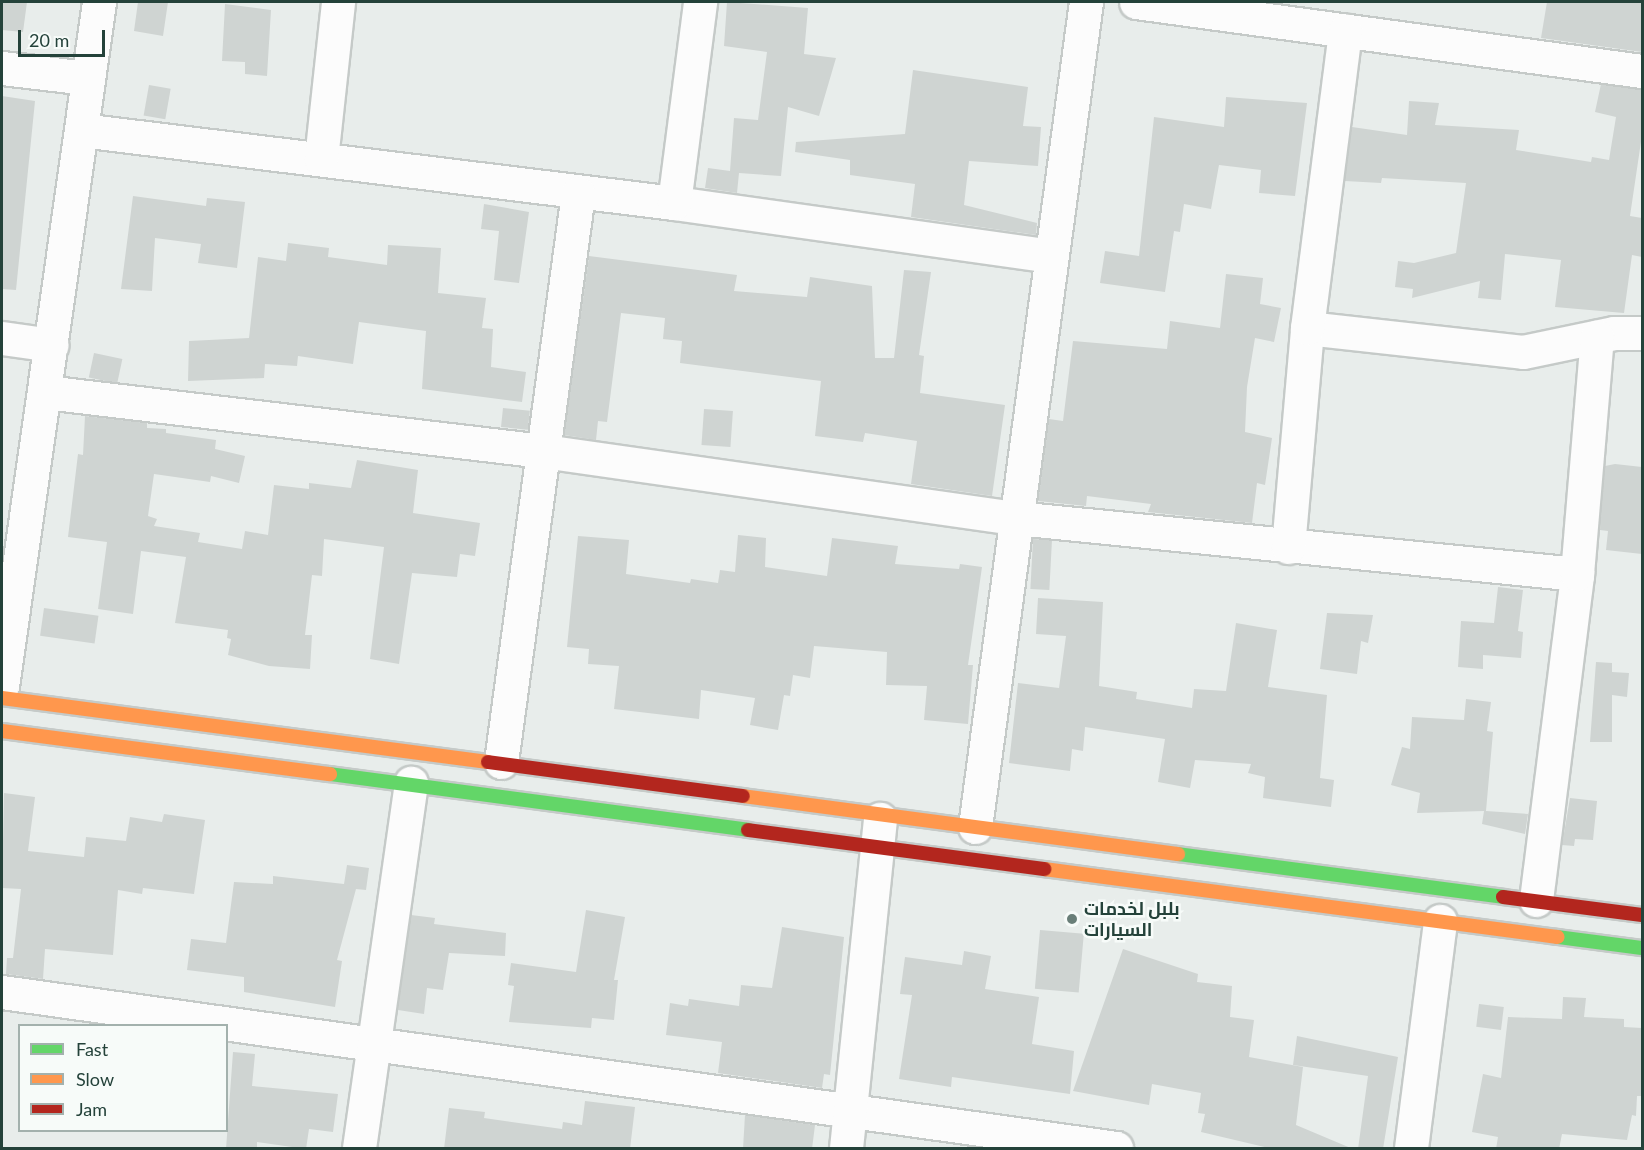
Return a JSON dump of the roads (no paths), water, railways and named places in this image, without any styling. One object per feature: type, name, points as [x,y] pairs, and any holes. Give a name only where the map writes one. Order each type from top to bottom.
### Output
[{"type":"main road","points":[[2,699],[501,762],[880,816],[1642,915]]},
{"type":"main road","points":[[2,730],[411,783],[876,848],[1642,948]]},
{"type":"street","points":[[2,686],[99,2]]},
{"type":"street","points":[[321,159],[338,2]]},
{"type":"street","points":[[674,202],[700,2]]},
{"type":"street","points":[[975,827],[1050,256],[1086,2]]},
{"type":"street","points":[[1136,2],[1642,71]]},
{"type":"street","points":[[1288,548],[1307,328],[1345,30]]},
{"type":"street","points":[[2,68],[87,78]]},
{"type":"street","points":[[81,130],[578,193],[674,202],[1050,256]]},
{"type":"street","points":[[501,762],[578,193]]},
{"type":"street","points":[[1307,328],[1523,352],[1597,337],[1642,333]]},
{"type":"street","points":[[1536,900],[1577,574],[1597,337]]},
{"type":"street","points":[[2,338],[52,345]]},
{"type":"street","points":[[45,392],[543,451],[1017,518],[1288,548],[1577,574]]},
{"type":"street","points":[[359,1149],[411,783]]},
{"type":"street","points":[[846,1149],[852,1112],[880,816]]},
{"type":"street","points":[[1411,1149],[1440,921]]},
{"type":"street","points":[[2,992],[222,1024]]},
{"type":"street","points":[[228,1025],[1116,1149]]},
{"type":"place","name":"بلبل لخدمات السيارات","points":[[1072,919]]}]
